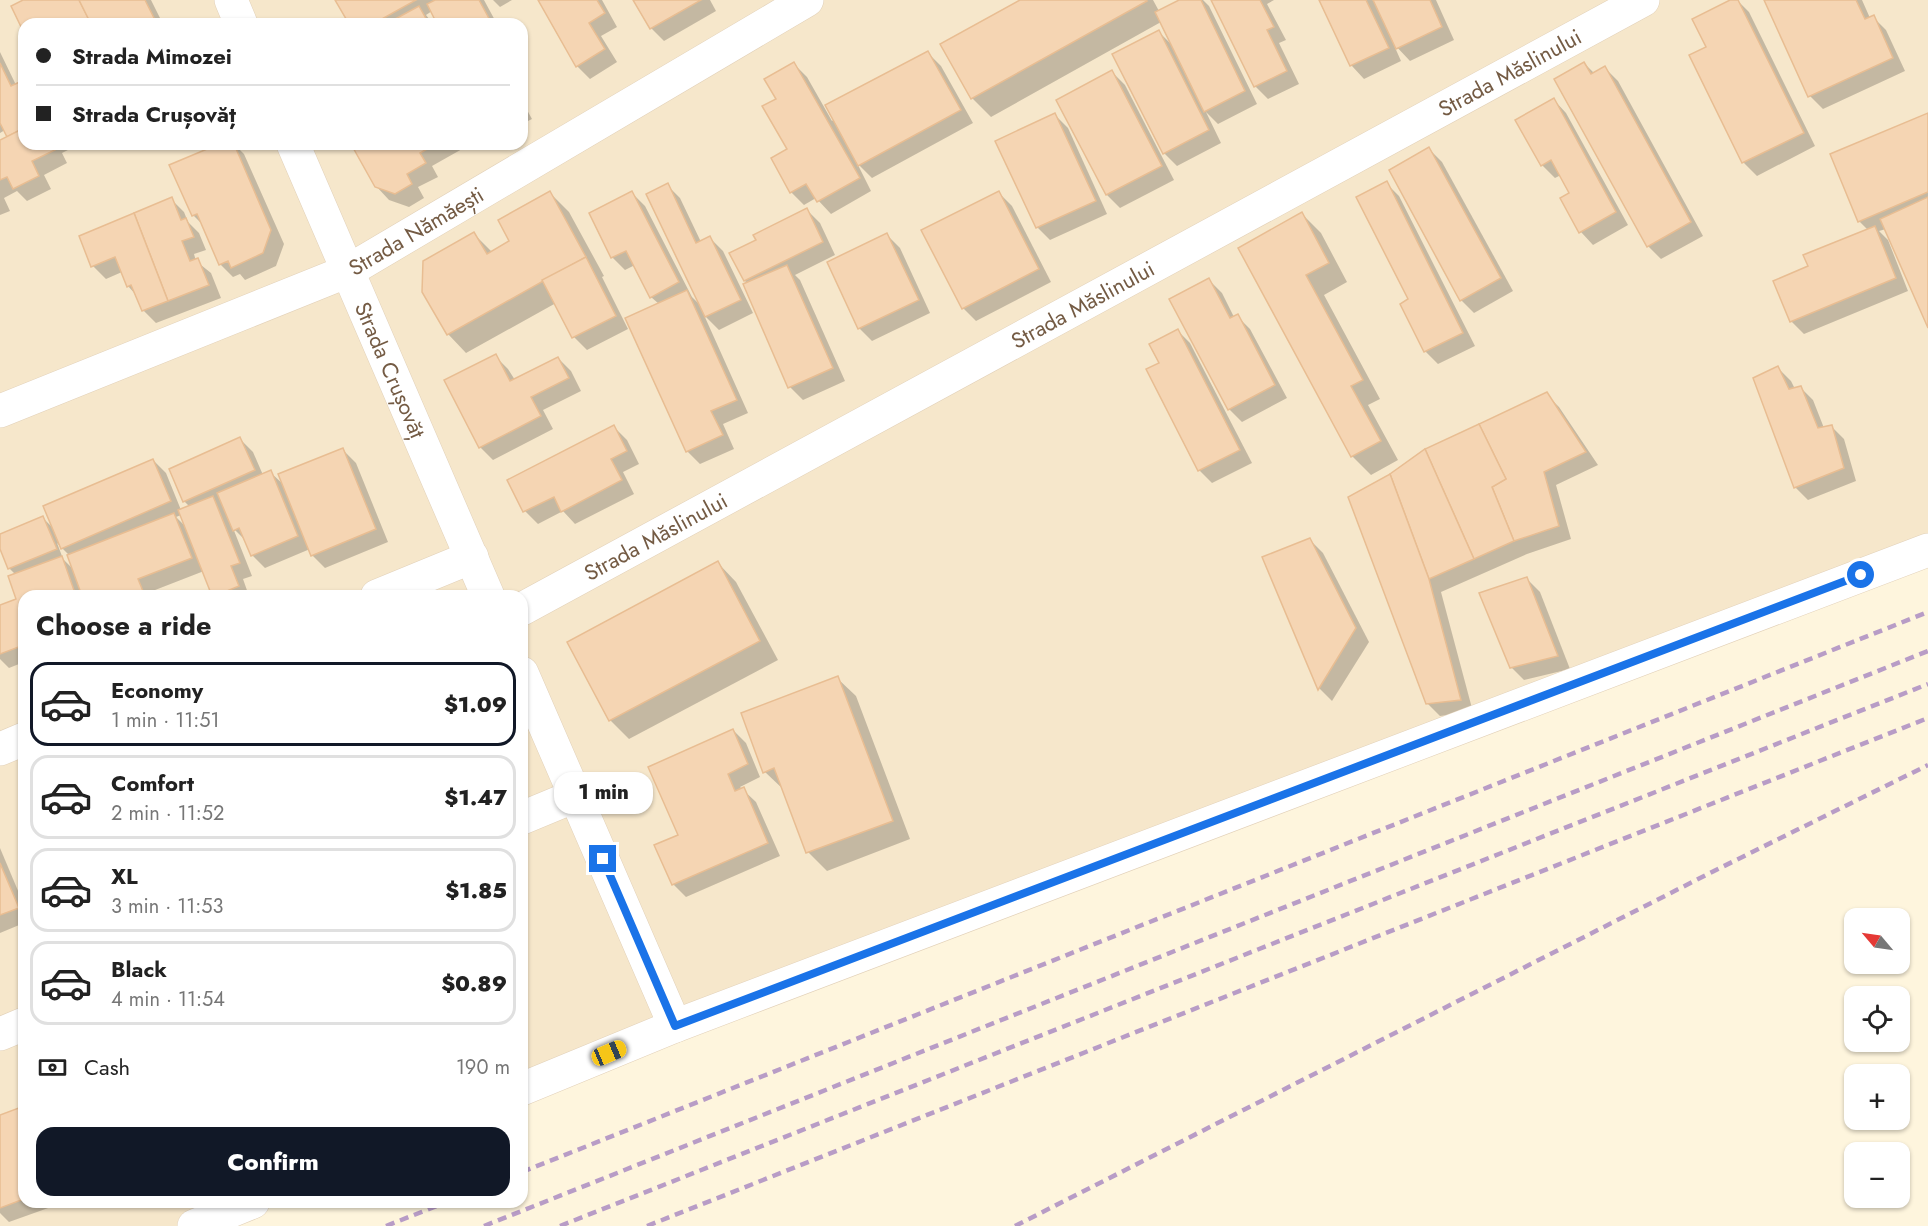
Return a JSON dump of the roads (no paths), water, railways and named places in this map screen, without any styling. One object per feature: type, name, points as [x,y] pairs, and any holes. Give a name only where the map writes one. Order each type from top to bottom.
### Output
[{"type":"street","points":[[231,0],[238,18]]},
{"type":"street","name":"Strada Nămăești","points":[[0,411],[348,271],[807,0]]},
{"type":"street","name":"Strada Măslinului","points":[[528,606],[1643,0]]},
{"type":"street","name":"Strada Crușovăț","points":[[296,150],[486,590]]},
{"type":"street","points":[[528,1087],[675,1026],[1928,550]]},
{"type":"street","points":[[392,590],[472,557]]},
{"type":"street","points":[[528,687],[675,1026]]},
{"type":"street","points":[[0,749],[18,742]]},
{"type":"street","points":[[528,816],[575,796]]},
{"type":"street","points":[[0,1034],[18,1026]]},
{"type":"street","points":[[194,1226],[238,1208]]},
{"type":"railway","points":[[528,1170],[1928,612]]},
{"type":"railway","points":[[484,1226],[1928,651]]},
{"type":"railway","points":[[560,1226],[1928,684]]},
{"type":"railway","points":[[647,1226],[1928,718]]},
{"type":"railway","points":[[1015,1226],[1714,871],[1928,765]]},
{"type":"railway","points":[[386,1226],[432,1208]]}]
